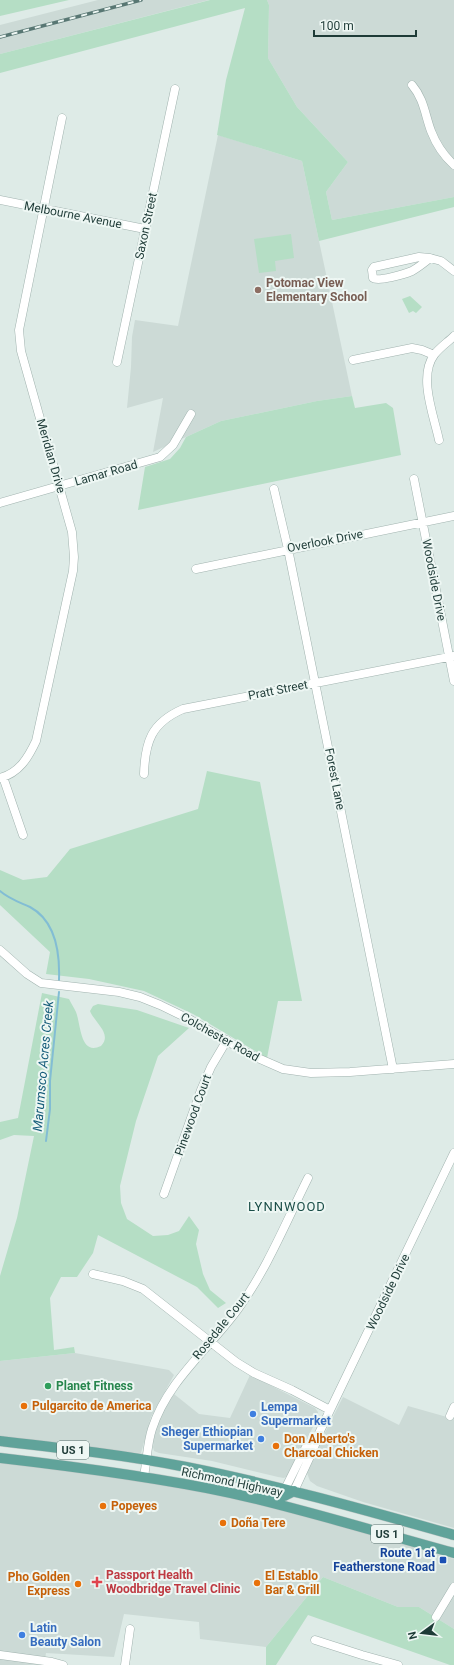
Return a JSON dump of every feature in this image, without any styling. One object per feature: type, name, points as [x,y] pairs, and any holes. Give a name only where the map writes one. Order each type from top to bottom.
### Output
[{"type":"main road","name":"Richmond Highway","points":[[0,1441],[147,1460],[217,1474],[290,1490],[454,1535]]},
{"type":"main road","name":"Richmond Highway","points":[[0,1458],[144,1476],[250,1498],[345,1522],[454,1553]]},
{"type":"main road","points":[[250,1498],[281,1496],[290,1490]]},
{"type":"street","points":[[412,85],[425,107],[435,140],[454,166]]},
{"type":"street","name":"Saxon Street","points":[[117,362],[175,89]]},
{"type":"street","name":"Meridian Drive","points":[[1,778],[14,772],[24,763],[36,741],[73,571],[73,538],[22,351],[19,330],[62,118]]},
{"type":"street","name":"Melbourne Avenue","points":[[0,200],[145,230]]},
{"type":"street","points":[[430,258],[420,267],[411,272],[378,280],[373,278],[372,270],[374,267],[410,258],[430,258],[442,261],[454,271]]},
{"type":"street","points":[[439,440],[426,379],[434,356],[454,336]]},
{"type":"street","points":[[353,360],[412,348],[422,350],[434,356]]},
{"type":"street","name":"Lamar Road","points":[[0,503],[160,457],[173,445],[190,414]]},
{"type":"street","name":"Woodside Drive","points":[[414,479],[422,522],[452,656],[454,681]]},
{"type":"street","name":"Forest Lane","points":[[274,489],[316,682],[392,1069]]},
{"type":"street","name":"Overlook Drive","points":[[196,569],[454,516]]},
{"type":"street","name":"Pratt Street","points":[[144,774],[148,741],[158,725],[174,713],[183,709],[452,656]]},
{"type":"street","points":[[1,778],[23,835]]},
{"type":"street","name":"Colchester Road","points":[[0,950],[26,974],[41,982],[119,992],[140,997],[189,1019],[270,1064],[297,1072],[311,1073],[392,1069],[454,1064]]},
{"type":"street","name":"Pinewood Court","points":[[164,1194],[201,1090],[211,1067],[227,1040]]},
{"type":"street","name":"Woodside Drive","points":[[290,1490],[313,1450],[320,1430],[454,1153]]},
{"type":"street","name":"Rosedale Court","points":[[144,1476],[152,1429],[170,1391],[182,1374],[238,1309],[273,1250],[308,1178]]},
{"type":"street","points":[[93,1274],[143,1289],[245,1368],[330,1410]]},
{"type":"street","points":[[450,1416],[454,1407]]},
{"type":"street","points":[[436,1617],[454,1587]]},
{"type":"street","points":[[125,1665],[130,1628]]},
{"type":"street","points":[[315,1640],[398,1665]]},
{"type":"street","points":[[0,1655],[52,1662],[63,1665]]},
{"type":"shaded area","points":[[98,0],[209,0],[0,54],[0,25]]},
{"type":"shaded area","points":[[267,0],[454,0],[454,197],[332,220],[326,192],[348,162],[297,107],[268,58],[269,5]]},
{"type":"shaded area","name":"Potomac View Elementary School","points":[[218,135],[302,161],[352,396],[317,401],[221,421],[153,452],[163,398],[127,408],[132,337],[135,320],[178,326]]},
{"type":"shaded area","points":[[75,1353],[169,1370],[174,1375],[151,1417],[141,1453],[65,1448],[0,1437],[0,1361]]},
{"type":"shaded area","points":[[250,1375],[315,1408],[318,1412],[318,1417],[289,1475],[284,1478],[278,1477],[212,1461],[154,1451],[154,1434],[161,1415],[174,1394],[199,1414],[230,1418]]},
{"type":"shaded area","points":[[343,1397],[399,1425],[408,1406],[454,1419],[454,1528],[363,1502],[317,1486],[310,1481],[307,1473],[309,1464]]},
{"type":"shaded area","points":[[0,1463],[160,1481],[216,1490],[454,1559],[454,1629],[419,1607],[398,1607],[323,1577],[266,1647],[200,1639],[199,1622],[124,1614],[114,1657],[46,1653],[44,1665],[0,1665]]},
{"type":"green space","points":[[0,0],[69,0],[0,16]]},
{"type":"green space","points":[[210,0],[267,0],[269,5],[268,58],[297,107],[348,162],[326,192],[332,220],[454,197],[454,207],[319,241],[302,161],[217,135],[226,80],[245,8],[0,73],[0,54]]},
{"type":"green space","points":[[291,234],[294,258],[275,261],[276,271],[259,273],[254,239]]},
{"type":"green space","points":[[410,296],[422,307],[416,313],[413,311],[409,313],[402,299]]},
{"type":"green space","points":[[352,396],[355,408],[386,403],[393,408],[401,455],[138,510],[145,467],[170,459],[180,448],[186,437],[221,421],[317,401]]},
{"type":"green space","points":[[207,771],[260,782],[302,1001],[278,1001],[267,1058],[193,1014],[144,991],[89,979],[46,974],[50,952],[0,905],[0,870],[23,880],[47,877],[70,849],[198,809]]},
{"type":"green space","points":[[42,993],[69,999],[76,1012],[82,1038],[89,1047],[94,1048],[101,1046],[104,1042],[105,1037],[102,1028],[90,1011],[93,1006],[98,1004],[137,1010],[189,1028],[158,1056],[136,1121],[120,1186],[121,1203],[127,1219],[153,1236],[168,1235],[179,1231],[189,1216],[199,1230],[196,1244],[203,1274],[210,1290],[226,1303],[218,1308],[197,1287],[98,1235],[93,1253],[77,1277],[61,1277],[50,1298],[54,1350],[74,1347],[75,1353],[0,1361],[0,1276],[17,1218],[34,1136],[14,1135],[0,1140],[0,1122],[18,1118]]},
{"type":"green space","points":[[323,1577],[398,1607],[419,1607],[454,1629],[454,1665],[450,1665],[308,1615],[276,1665],[266,1665],[266,1647]]},
{"type":"waterway","name":"Marumsco Acres Creek","points":[[0,891],[3,894],[30,907],[39,913],[46,921],[55,939],[59,959],[59,980]]},
{"type":"waterway","name":"Marumsco Acres Creek","points":[[46,1141],[50,1109],[50,1081],[59,992]]},
{"type":"railway","points":[[0,37],[141,0]]},
{"type":"place","name":"Potomac View Elementary School","points":[[258,290]]},
{"type":"place","name":"Planet Fitness","points":[[48,1386]]},
{"type":"place","name":"Pulgarcito de America","points":[[24,1406]]},
{"type":"place","name":"Lempa Supermarket","points":[[253,1414]]},
{"type":"place","name":"Sheger Ethiopian Supermarket","points":[[261,1439]]},
{"type":"place","name":"Don Alberto's Charcoal Chicken","points":[[276,1446]]},
{"type":"place","name":"Popeyes","points":[[103,1506]]},
{"type":"place","name":"Doña Tere","points":[[223,1523]]},
{"type":"place","name":"Route 1 at Featherstone Road","points":[[443,1560]]},
{"type":"place","name":"Passport Health Woodbridge Travel Clinic","points":[[97,1582]]},
{"type":"place","name":"El Establo Bar & Grill","points":[[257,1583]]},
{"type":"place","name":"Pho Golden Express","points":[[78,1584]]},
{"type":"place","name":"Latin Beauty Salon","points":[[22,1635]]},
{"type":"district","name":"LYNNWOOD","points":[[287,1206]]}]
